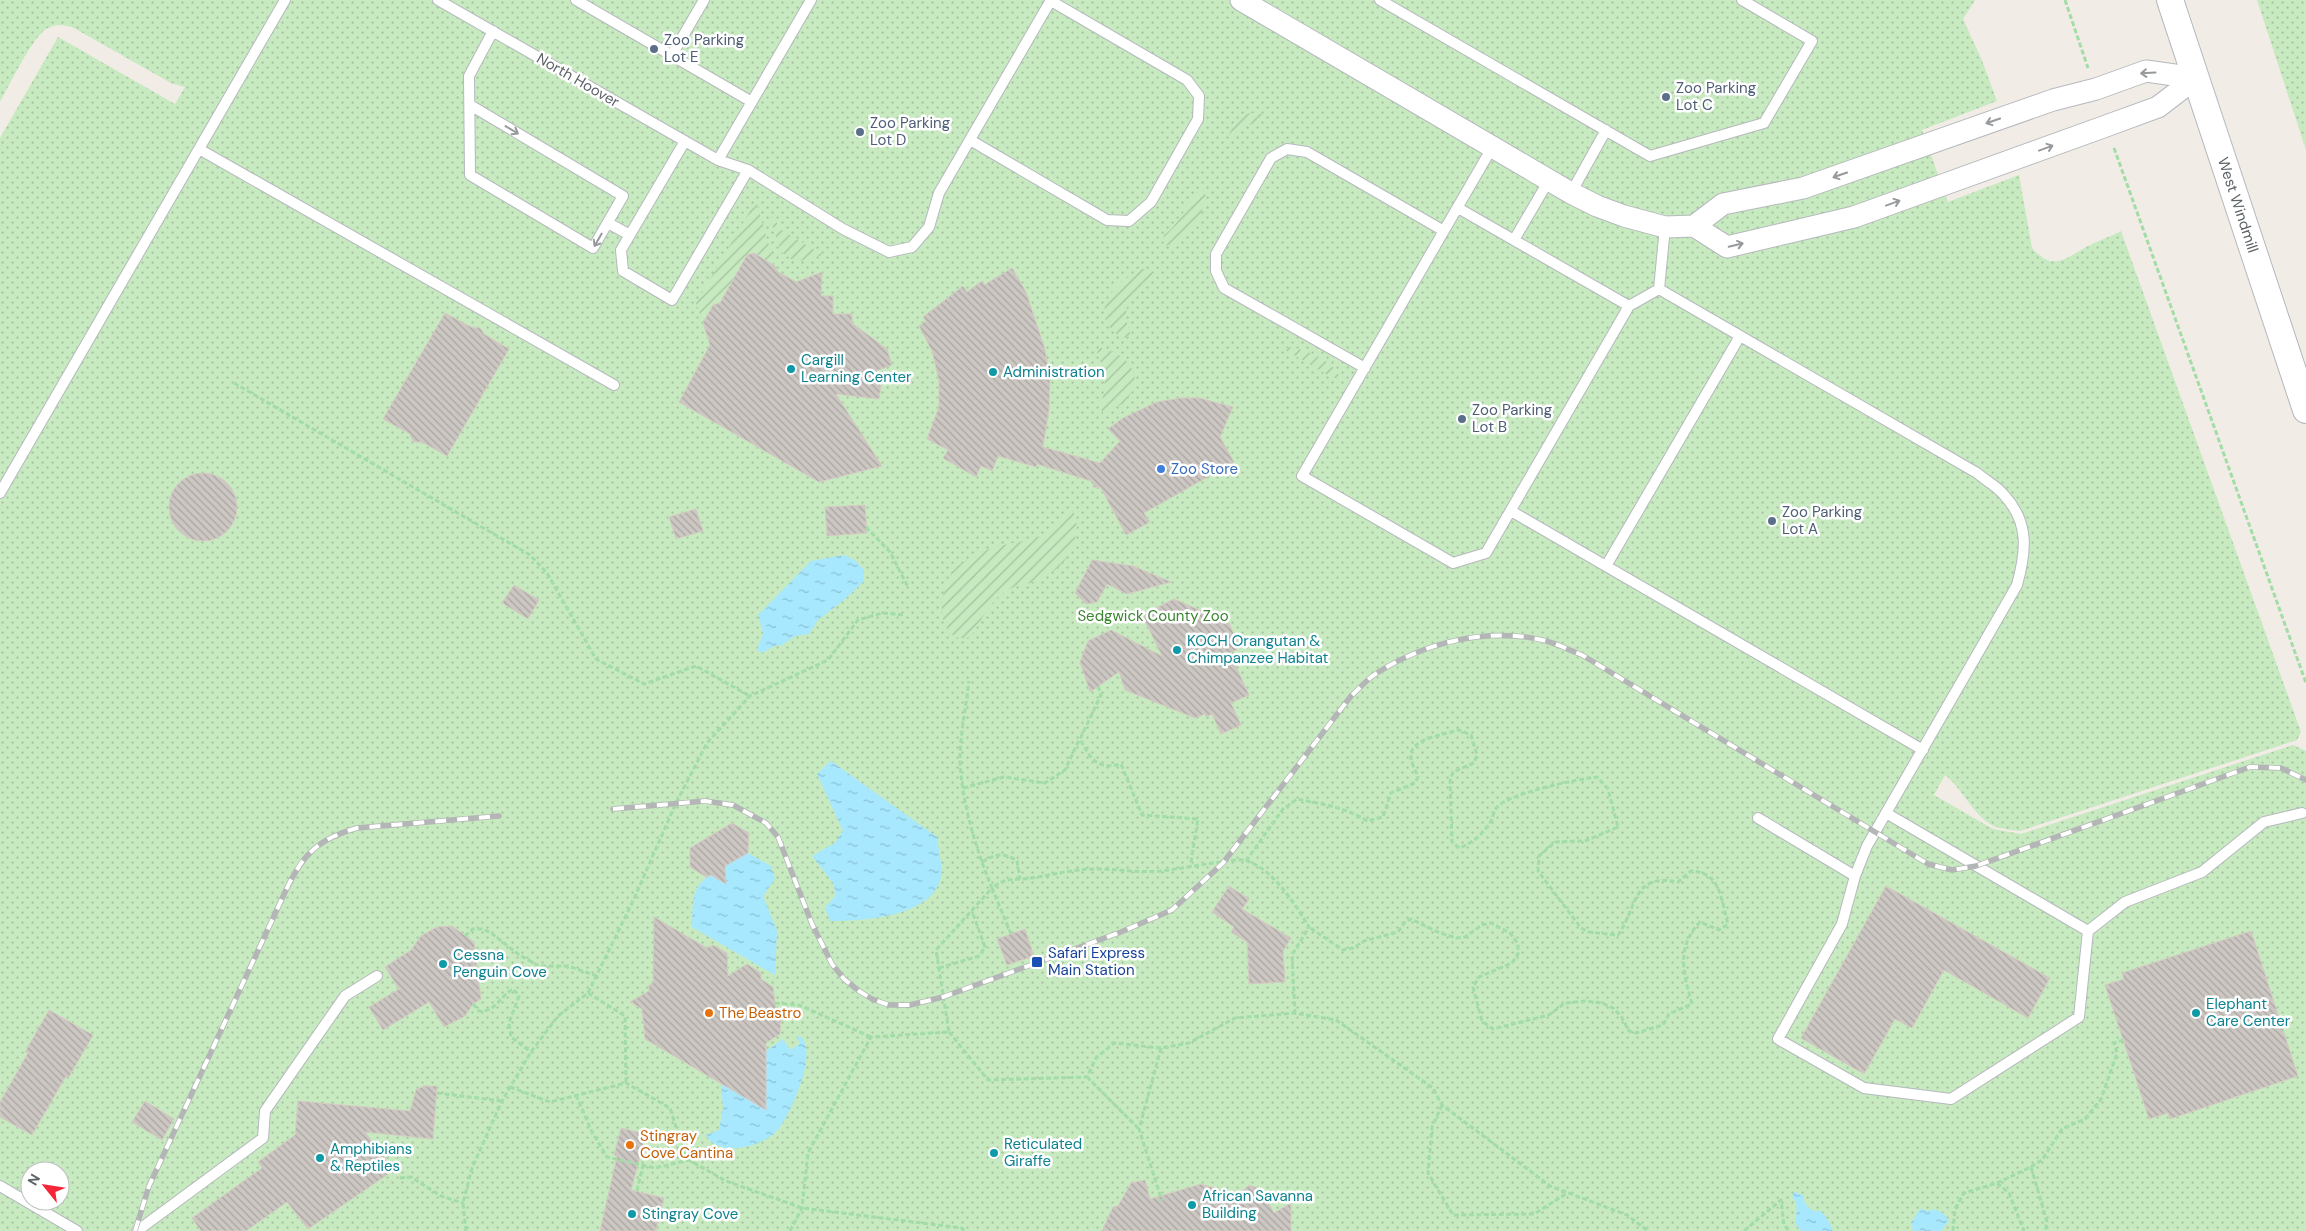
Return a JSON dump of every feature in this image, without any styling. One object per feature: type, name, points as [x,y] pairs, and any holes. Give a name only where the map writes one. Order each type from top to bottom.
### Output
[{"type":"street","points":[[1241,0],[1493,146],[1570,193],[1624,216],[1665,227],[1694,226],[1728,247],[1854,217],[2158,107],[2196,78]]},
{"type":"street","name":"West Windmill","points":[[2170,0],[2306,410]]},
{"type":"street","points":[[1694,226],[1723,204],[1803,188],[2053,100],[2096,89],[2146,71],[2196,78]]},
{"type":"lane","points":[[0,493],[286,0]]},
{"type":"lane","name":"North Hoover","points":[[438,0],[718,160],[748,170],[843,229],[889,252],[912,246],[929,227],[939,193],[1051,0]]},
{"type":"lane","points":[[576,0],[752,102]]},
{"type":"lane","points":[[672,56],[704,0]]},
{"type":"lane","points":[[718,160],[811,0]]},
{"type":"lane","points":[[970,140],[1107,220],[1129,221],[1151,202],[1198,119],[1199,96],[1187,80],[1051,0]]},
{"type":"lane","points":[[1380,0],[1650,156],[1764,123],[1812,41],[1742,0]]},
{"type":"lane","points":[[470,105],[623,196],[593,248],[470,175],[469,76],[493,31]]},
{"type":"lane","points":[[1570,193],[1606,130]]},
{"type":"lane","points":[[684,141],[621,250],[623,271],[672,300],[748,170]]},
{"type":"lane","points":[[1493,146],[1302,476],[1454,563],[1486,553],[1629,306],[1659,289]]},
{"type":"lane","points":[[199,149],[614,385]]},
{"type":"lane","points":[[1365,368],[1224,288],[1216,271],[1216,254],[1271,158],[1287,149],[1307,152],[1444,231]]},
{"type":"lane","points":[[1514,240],[1549,180]]},
{"type":"lane","points":[[1458,208],[1629,306]]},
{"type":"lane","points":[[608,223],[630,235]]},
{"type":"lane","points":[[1659,289],[1665,227]]},
{"type":"lane","points":[[1659,289],[1977,473],[2004,494],[2019,518],[2026,545],[2017,586],[1867,846],[1854,876],[1842,924],[1778,1039],[1864,1088],[1951,1099],[2079,1017],[2088,931],[2125,902],[2202,872],[2264,822],[2302,813]]},
{"type":"lane","points":[[1606,566],[1740,336]]},
{"type":"lane","points":[[1511,511],[1923,750]]},
{"type":"lane","points":[[1886,813],[2088,931]]},
{"type":"lane","points":[[1758,818],[1854,876]]},
{"type":"lane","points":[[137,1231],[262,1138],[265,1111],[345,996],[377,976]]},
{"type":"lane","points":[[0,1186],[77,1231]]},
{"type":"path","points":[[2065,0],[2096,89]]},
{"type":"path","points":[[2106,126],[2306,683]]},
{"type":"path","points":[[234,383],[530,555],[547,573],[596,659],[644,684],[696,666],[750,696]]},
{"type":"path","points":[[866,527],[890,552],[908,587]]},
{"type":"path","points":[[466,1231],[463,1203],[472,1168],[502,1101],[531,1052],[558,1016],[588,993],[676,803],[707,743],[750,696],[828,660],[858,620],[882,613],[905,614]]},
{"type":"path","points":[[969,681],[960,760],[962,788],[982,862],[1011,934]]},
{"type":"path","points":[[962,788],[1004,777],[1045,783],[1065,770],[1101,696],[1098,686]]},
{"type":"path","points":[[1162,1201],[1139,1129],[1087,1077],[988,1080],[949,1032],[936,950],[992,888],[1003,879],[1020,879],[1067,871],[1095,869],[1152,872],[1190,868],[1241,859],[1265,871],[1309,927],[1343,950],[1353,948],[1364,941],[1398,932],[1405,922],[1411,920],[1440,933],[1457,938],[1465,937],[1482,925],[1491,924],[1510,933],[1518,944],[1518,954],[1512,963],[1479,977],[1473,988],[1482,1021],[1493,1029],[1549,1015],[1565,1003],[1585,1001],[1602,1003],[1613,1008],[1621,1016],[1629,1031],[1636,1033],[1663,1025],[1669,1014],[1692,1004],[1682,965],[1684,952],[1694,928],[1700,922],[1719,930],[1728,924],[1715,880],[1702,871],[1690,871],[1678,882],[1664,879],[1646,884],[1637,895],[1624,926],[1618,935],[1589,932],[1581,928],[1538,871],[1539,856],[1555,842],[1585,841],[1618,827],[1608,789],[1597,777],[1577,779],[1522,794],[1497,807],[1490,822],[1472,843],[1459,848],[1452,842],[1450,781],[1453,772],[1474,763],[1477,754],[1471,735],[1459,730],[1417,743],[1411,750],[1410,757],[1418,778],[1415,783],[1390,793],[1383,817],[1367,822],[1357,814],[1297,799],[1283,809],[1246,861]]},
{"type":"path","points":[[1080,739],[1088,755],[1098,765],[1110,767],[1121,764],[1142,815],[1198,819],[1190,868]]},
{"type":"path","points":[[982,862],[999,854],[1010,857],[1017,861],[1020,879]]},
{"type":"path","points":[[939,968],[979,956],[985,947],[972,910]]},
{"type":"path","points":[[1295,1013],[1292,954],[1309,927]]},
{"type":"path","points":[[464,936],[473,929],[482,929],[492,933],[518,954],[539,966],[568,966],[596,976]]},
{"type":"path","points":[[473,1004],[479,1011],[486,1012],[497,1005],[505,994],[513,989],[519,996],[509,1023],[511,1037],[531,1052]]},
{"type":"path","points":[[588,993],[625,1016],[626,1082]]},
{"type":"path","points":[[775,1003],[799,1005],[871,1038],[949,1032]]},
{"type":"path","points":[[1087,1077],[1096,1058],[1114,1043],[1161,1048],[1189,1044],[1235,1018],[1295,1013],[1336,1020],[1433,1088],[1442,1105],[1550,1186],[1627,1215],[1648,1231]]},
{"type":"path","points":[[790,1231],[802,1208],[808,1153],[871,1038]]},
{"type":"path","points":[[1953,1231],[1955,1209],[1964,1193],[1997,1183],[2042,1160],[2062,1129],[2084,1119],[2101,1099],[2117,1054],[2114,1043],[2123,1040]]},
{"type":"path","points":[[1139,1129],[1161,1048]]},
{"type":"path","points":[[510,1087],[550,1102],[626,1082],[670,1108],[682,1146],[689,1160],[726,1181],[802,1208],[962,1228],[964,1231]]},
{"type":"path","points":[[437,1093],[502,1101]]},
{"type":"path","points":[[576,1095],[592,1132],[606,1157],[655,1168],[689,1160]]},
{"type":"path","points":[[1442,1105],[1432,1127],[1428,1173],[1454,1215],[1534,1214],[1567,1193]]},
{"type":"path","points":[[637,1191],[643,1165]]},
{"type":"path","points":[[2030,1167],[2047,1222],[2045,1231]]},
{"type":"path","points":[[400,1178],[411,1177],[441,1196],[463,1203]]},
{"type":"path","points":[[1997,1183],[2009,1193],[2024,1231]]},
{"type":"path","points":[[1744,1231],[1781,1200],[1784,1225],[1789,1231]]},
{"type":"green space","name":"Sedgwick County Zoo","points":[[0,0],[1975,0],[1963,19],[1981,58],[1997,101],[1922,130],[1948,202],[2019,175],[2032,248],[2039,255],[2052,261],[2065,259],[2121,231],[2301,732],[2297,740],[2020,831],[1989,824],[1945,775],[1934,795],[1993,829],[2021,834],[2293,745],[2306,751],[2306,1231],[0,1231],[0,138],[58,37],[175,104],[185,87],[171,83],[74,28],[65,25],[51,26],[42,33],[35,40],[0,102]]},
{"type":"green space","points":[[2257,0],[2306,0],[2306,150]]},
{"type":"green space","points":[[1252,113],[1262,114],[1263,119],[1246,126],[1229,143],[1229,136],[1235,122],[1242,116]]},
{"type":"green space","points":[[1198,191],[1203,191],[1206,196],[1198,221],[1181,241],[1173,245],[1165,245],[1163,241],[1164,235],[1180,219]]},
{"type":"green space","points":[[756,201],[775,266],[754,253],[747,255],[720,303],[713,305],[703,323],[696,303]]},
{"type":"green space","points":[[773,216],[780,229],[823,255],[796,262],[781,252],[770,218]]},
{"type":"green space","points":[[1142,269],[1149,269],[1154,274],[1132,297],[1129,303],[1126,316],[1130,336],[1123,338],[1111,329],[1106,320],[1104,310],[1107,300],[1113,291],[1122,282]]},
{"type":"green space","points":[[1291,347],[1313,354],[1327,362],[1333,367],[1340,379],[1331,377],[1284,349]]},
{"type":"green space","points":[[1100,348],[1119,355],[1132,368],[1134,376],[1131,393],[1124,402],[1104,414],[1099,406],[1105,386],[1102,366],[1097,352]]},
{"type":"green space","points":[[1070,508],[1076,520],[1076,533],[1074,543],[1066,559],[1047,576],[1001,594],[991,605],[970,637],[958,637],[950,632],[944,623],[942,610],[946,584],[953,572],[962,563],[982,552],[998,546],[1034,539],[1050,532],[1064,518]]},
{"type":"water","points":[[844,555],[856,561],[864,570],[863,582],[818,620],[809,634],[795,636],[782,645],[774,646],[762,653],[757,650],[763,633],[758,615],[811,561]]},
{"type":"water","points":[[831,761],[937,837],[941,876],[936,890],[912,908],[878,918],[830,921],[825,908],[835,896],[834,884],[812,856],[835,843],[843,831],[817,774]]},
{"type":"water","points":[[748,853],[771,866],[775,879],[763,896],[777,931],[775,975],[692,927],[694,897],[699,885],[711,875],[726,883],[725,866]]},
{"type":"water","points":[[799,1036],[805,1043],[805,1069],[795,1100],[781,1126],[768,1138],[749,1146],[729,1148],[712,1142],[706,1135],[719,1130],[723,1108],[721,1083],[783,1039],[790,1050],[800,1044],[797,1037]]},
{"type":"water","points":[[1794,1192],[1803,1195],[1805,1204],[1811,1209],[1821,1212],[1833,1231],[1801,1231],[1795,1223],[1796,1205],[1792,1197]]},
{"type":"water","points":[[1920,1209],[1930,1211],[1934,1209],[1943,1213],[1949,1221],[1941,1231],[1913,1231],[1911,1223]]},
{"type":"building","name":"Cargill Learning Center","points":[[754,253],[775,266],[777,271],[796,282],[822,272],[821,296],[833,296],[833,314],[852,314],[852,323],[887,349],[892,365],[876,371],[881,386],[879,399],[836,394],[882,466],[819,482],[679,402],[710,345],[703,323],[713,305],[720,303],[747,255]]},
{"type":"building","name":"Administration","points":[[1012,268],[1026,292],[1045,349],[1050,380],[1049,410],[1043,447],[1100,463],[1120,441],[1108,429],[1123,418],[1157,402],[1181,398],[1199,398],[1233,407],[1220,437],[1234,462],[1144,513],[1150,522],[1126,535],[1101,488],[1093,487],[1094,482],[1037,464],[1036,467],[998,456],[992,471],[981,466],[976,477],[943,458],[948,450],[927,439],[939,407],[939,381],[932,351],[919,326],[926,321],[923,317],[963,286],[967,292],[982,281],[984,285]]},
{"type":"building","points":[[445,313],[471,327],[480,328],[484,334],[509,349],[447,456],[422,442],[413,442],[410,434],[383,419]]},
{"type":"building","points":[[196,473],[210,473],[222,478],[232,488],[237,500],[237,514],[232,526],[222,536],[210,541],[196,541],[184,536],[174,526],[169,514],[169,500],[174,488],[184,478]]},
{"type":"building","points":[[865,505],[867,533],[827,536],[825,507]]},
{"type":"building","points":[[696,509],[703,531],[676,539],[669,517]]},
{"type":"building","points":[[1092,560],[1133,566],[1171,582],[1127,594],[1107,584],[1097,602],[1086,604],[1075,593]]},
{"type":"building","points":[[514,585],[539,600],[528,619],[502,603]]},
{"type":"building","name":"KOCH Orangutan & Chimpanzee Habitat","points":[[1174,599],[1229,623],[1240,648],[1230,653],[1249,695],[1231,703],[1241,725],[1221,734],[1212,714],[1206,717],[1205,714],[1195,718],[1125,690],[1119,672],[1090,692],[1080,662],[1088,641],[1111,630],[1162,656],[1142,615]]},
{"type":"building","points":[[732,823],[749,833],[748,853],[725,866],[726,884],[711,875],[706,877],[690,867],[690,848]]},
{"type":"building","points":[[1229,886],[1249,899],[1242,909],[1291,938],[1283,951],[1285,982],[1249,984],[1247,942],[1231,932],[1234,927],[1212,912]]},
{"type":"building","points":[[1886,886],[2050,978],[2028,1018],[1944,970],[1912,1028],[1895,1019],[1864,1074],[1801,1038]]},
{"type":"building","name":"The Beastro","points":[[654,917],[707,948],[713,945],[727,953],[728,976],[747,964],[761,973],[761,979],[773,987],[777,1018],[781,1020],[780,1034],[766,1043],[766,1110],[645,1039],[642,1009],[630,1002],[649,991],[649,985],[653,983]]},
{"type":"building","points":[[452,926],[474,942],[481,999],[473,1004],[465,1016],[444,1027],[429,1002],[383,1030],[369,1007],[399,989],[385,967],[411,950],[421,936],[437,927]]},
{"type":"building","points":[[1025,929],[1034,956],[1007,965],[997,939]]},
{"type":"building","name":"Elephant Care Center","points":[[2251,931],[2298,1076],[2170,1119],[2168,1113],[2149,1119],[2105,985],[2124,979],[2122,973]]},
{"type":"building","points":[[49,1010],[93,1035],[69,1077],[66,1076],[32,1135],[0,1117],[0,1102],[28,1053],[25,1052]]},
{"type":"building","name":"Amphibians & Reptiles","points":[[424,1086],[437,1086],[433,1139],[365,1132],[394,1170],[308,1229],[287,1202],[246,1231],[201,1231],[192,1218],[262,1168],[258,1162],[295,1135],[298,1101],[410,1111],[416,1090]]},
{"type":"building","points":[[145,1101],[174,1119],[162,1140],[132,1122]]},
{"type":"building","name":"Stingray Cove","points":[[621,1128],[646,1134],[631,1190],[664,1198],[656,1231],[600,1231],[617,1156],[614,1155]]},
{"type":"building","name":"African Savanna Building","points":[[1145,1180],[1150,1199],[1201,1184],[1238,1195],[1249,1185],[1261,1189],[1274,1213],[1291,1203],[1291,1231],[1102,1231],[1113,1207],[1118,1206],[1131,1183]]},
{"type":"railway","points":[[613,809],[705,801],[733,805],[766,823],[778,837],[812,924],[832,964],[844,979],[872,999],[889,1005],[910,1005],[943,997],[1121,932],[1172,910],[1223,863],[1351,696],[1366,681],[1395,662],[1415,653],[1456,640],[1499,635],[1521,636],[1542,640],[1582,655],[1928,864],[1952,870],[1976,866],[2250,767],[2281,768],[2306,780]]},
{"type":"railway","points":[[135,1231],[149,1186],[292,877],[306,857],[332,837],[357,828],[499,816]]},
{"type":"place","name":"Zoo Parking Lot E","points":[[654,49]]},
{"type":"place","name":"Zoo Parking Lot C","points":[[1666,97]]},
{"type":"place","name":"Zoo Parking Lot D","points":[[860,132]]},
{"type":"place","name":"Cargill Learning Center","points":[[791,369]]},
{"type":"place","name":"Administration","points":[[993,372]]},
{"type":"place","name":"Zoo Parking Lot B","points":[[1462,419]]},
{"type":"place","name":"Zoo Store","points":[[1161,469]]},
{"type":"place","name":"Zoo Parking Lot A","points":[[1772,521]]},
{"type":"place","name":"KOCH Orangutan & Chimpanzee Habitat","points":[[1177,650]]},
{"type":"place","name":"Safari Express Main Station","points":[[1037,962]]},
{"type":"place","name":"Cessna Penguin Cove","points":[[443,964]]},
{"type":"place","name":"The Beastro","points":[[709,1013]]},
{"type":"place","name":"Elephant Care Center","points":[[2196,1013]]},
{"type":"place","name":"Stingray Cove Cantina","points":[[630,1145]]},
{"type":"place","name":"Reticulated Giraffe","points":[[994,1153]]},
{"type":"place","name":"Amphibians & Reptiles","points":[[320,1158]]},
{"type":"place","name":"African Savanna Building","points":[[1192,1205]]},
{"type":"place","name":"Stingray Cove","points":[[632,1214]]}]
